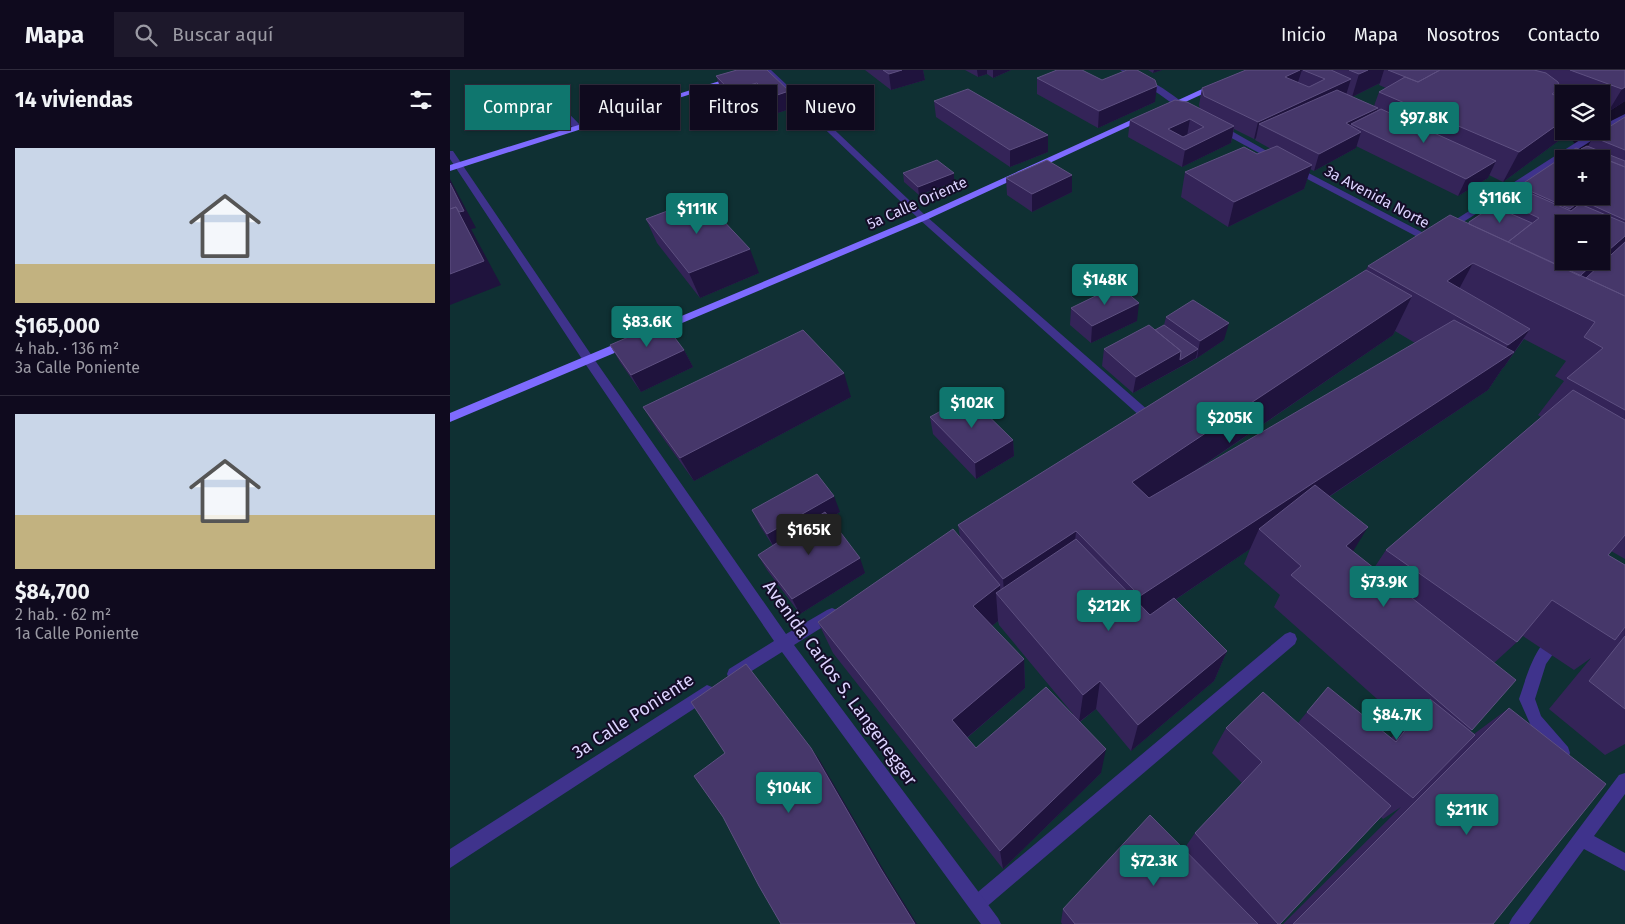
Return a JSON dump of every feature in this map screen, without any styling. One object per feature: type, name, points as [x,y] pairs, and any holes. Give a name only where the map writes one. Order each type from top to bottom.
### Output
[{"type":"main road","points":[[453,167],[762,70]]},
{"type":"main road","name":"5a Calle Oriente","points":[[450,418],[923,218],[1175,103],[1228,81]]},
{"type":"street","points":[[767,70],[923,218],[1145,414]]},
{"type":"street","name":"3a Avenida Norte","points":[[1124,70],[1201,118],[1429,243],[1587,140]]},
{"type":"street","points":[[1612,124],[1625,116]]},
{"type":"street","points":[[570,120],[578,128]]},
{"type":"street","points":[[1612,124],[1625,129]]},
{"type":"street","name":"Avenida Carlos S. Langenegger","points":[[450,153],[453,167],[783,642],[992,924]]},
{"type":"street","name":"3a Calle Poniente","points":[[450,859],[783,642],[838,610]]},
{"type":"street","points":[[1565,631],[1540,660],[1527,699],[1536,721],[1558,750],[1572,762]]},
{"type":"street","points":[[978,903],[1290,639]]},
{"type":"street","points":[[1518,924],[1625,781]]},
{"type":"street","points":[[1599,785],[1614,797]]},
{"type":"street","points":[[1582,839],[1625,862]]},
{"type":"green space","points":[[450,70],[1524,70],[1555,117],[1555,140],[1572,140],[1579,150],[1555,150],[1555,205],[1610,204],[1625,216],[1625,924],[450,924]]},
{"type":"building","points":[[737,70],[767,70],[787,89],[787,92],[777,95],[777,85],[759,85],[757,83],[750,85],[725,85],[716,76]]},
{"type":"building","points":[[883,70],[902,70],[889,74]]},
{"type":"building","points":[[1057,70],[1082,70],[1102,80],[1127,70],[1137,70],[1155,80],[1157,86],[1099,111],[1037,78]]},
{"type":"building","points":[[1246,70],[1300,70],[1285,77],[1309,87],[1325,79],[1303,70],[1331,70],[1351,79],[1258,122],[1204,96],[1202,88]]},
{"type":"building","points":[[1349,70],[1368,70],[1359,74]]},
{"type":"building","points":[[1388,70],[1440,70],[1418,82]]},
{"type":"building","points":[[1440,70],[1534,70],[1546,73],[1559,85],[1555,85],[1555,92],[1552,94],[1555,95],[1555,126],[1519,152],[1379,92],[1405,77],[1418,82]]},
{"type":"building","points":[[1570,70],[1625,70],[1625,87],[1622,89]]},
{"type":"building","points":[[968,89],[1048,135],[1010,150],[934,101]]},
{"type":"building","points":[[1337,90],[1378,108],[1346,123],[1361,132],[1319,154],[1259,124]]},
{"type":"building","points":[[1175,100],[1187,102],[1234,126],[1185,150],[1130,120]],"holes":[[[1190,119],[1204,127],[1183,137],[1168,129]]]},
{"type":"building","points":[[1381,109],[1496,161],[1466,179],[1351,124]]},
{"type":"building","points":[[1625,117],[1625,150],[1600,140],[1610,140],[1610,126]]},
{"type":"building","points":[[1277,146],[1312,165],[1234,202],[1185,172],[1244,147],[1257,154]]},
{"type":"building","points":[[1587,146],[1597,150],[1583,150],[1581,149]]},
{"type":"building","points":[[1610,155],[1625,161],[1625,167],[1610,161]]},
{"type":"building","points":[[937,160],[954,173],[918,187],[903,173]]},
{"type":"building","points":[[1047,160],[1072,175],[1032,194],[1006,178]]},
{"type":"building","points":[[1610,161],[1625,167],[1625,220],[1592,205],[1610,205]]},
{"type":"building","points":[[1555,162],[1555,202],[1519,186]]},
{"type":"building","points":[[450,183],[464,211],[459,212],[456,207],[450,209]]},
{"type":"building","points":[[1514,186],[1571,211],[1579,205],[1582,205],[1606,215],[1555,215],[1555,264],[1508,242],[1539,218],[1497,198]]},
{"type":"building","points":[[702,198],[750,249],[689,273],[646,219]]},
{"type":"building","points":[[1561,205],[1575,205],[1570,209]]},
{"type":"building","points":[[1493,206],[1532,223],[1508,242],[1469,224],[1469,222]]},
{"type":"building","points":[[456,207],[484,261],[450,274],[450,209]]},
{"type":"building","points":[[1450,215],[1555,264],[1555,270],[1569,270],[1625,296],[1625,410],[1567,378],[1603,348],[1584,337],[1595,322],[1473,263],[1447,281],[1530,329],[1508,345],[1368,266]]},
{"type":"building","points":[[1610,217],[1625,223],[1625,236],[1610,249]]},
{"type":"building","points":[[1625,242],[1625,296],[1586,278],[1595,270],[1610,270],[1610,256]]},
{"type":"building","points":[[1366,270],[1412,296],[1132,482],[1149,498],[1454,320],[1514,352],[1140,596],[1076,531],[1003,579],[958,525]]},
{"type":"building","points":[[1567,270],[1586,270],[1580,276]]},
{"type":"building","points":[[1118,285],[1139,303],[1092,326],[1071,308]]},
{"type":"building","points":[[1193,300],[1229,323],[1200,341],[1166,317]]},
{"type":"building","points":[[663,322],[684,350],[631,375],[610,345]]},
{"type":"building","points":[[1149,325],[1181,351],[1136,377],[1104,349]]},
{"type":"building","points":[[1164,325],[1198,349],[1180,360],[1181,351],[1155,330]]},
{"type":"building","points":[[803,330],[844,373],[680,458],[643,407]]},
{"type":"building","points":[[1573,390],[1625,420],[1625,535],[1608,555],[1625,565],[1625,627],[1615,640],[1552,600],[1517,642],[1386,550]]},
{"type":"building","points":[[968,396],[1013,440],[975,463],[930,417]]},
{"type":"building","points":[[817,474],[834,496],[767,534],[752,510]]},
{"type":"building","points":[[1315,485],[1368,527],[1346,546],[1516,680],[1472,730],[1291,575],[1301,566],[1259,529]]},
{"type":"building","points":[[825,512],[860,558],[792,599],[758,555]]},
{"type":"building","points":[[953,529],[1000,585],[973,606],[1024,659],[952,720],[976,748],[1046,687],[1106,749],[1000,851],[818,622]]},
{"type":"building","points":[[1076,539],[1150,615],[1174,598],[1227,651],[1138,725],[1100,681],[1083,695],[996,593]]},
{"type":"building","points":[[1625,636],[1625,709],[1589,681]]},
{"type":"building","points":[[746,664],[811,748],[915,924],[781,924],[723,817],[694,776],[725,753],[691,702]]},
{"type":"building","points":[[1328,687],[1396,742],[1430,699],[1475,735],[1413,798],[1307,712]]},
{"type":"building","points":[[1263,692],[1391,806],[1280,924],[1195,833],[1262,762],[1226,728]]},
{"type":"building","points":[[1509,708],[1606,784],[1493,924],[1293,924]]},
{"type":"building","points":[[1150,815],[1258,924],[1075,924],[1063,909]]}]
